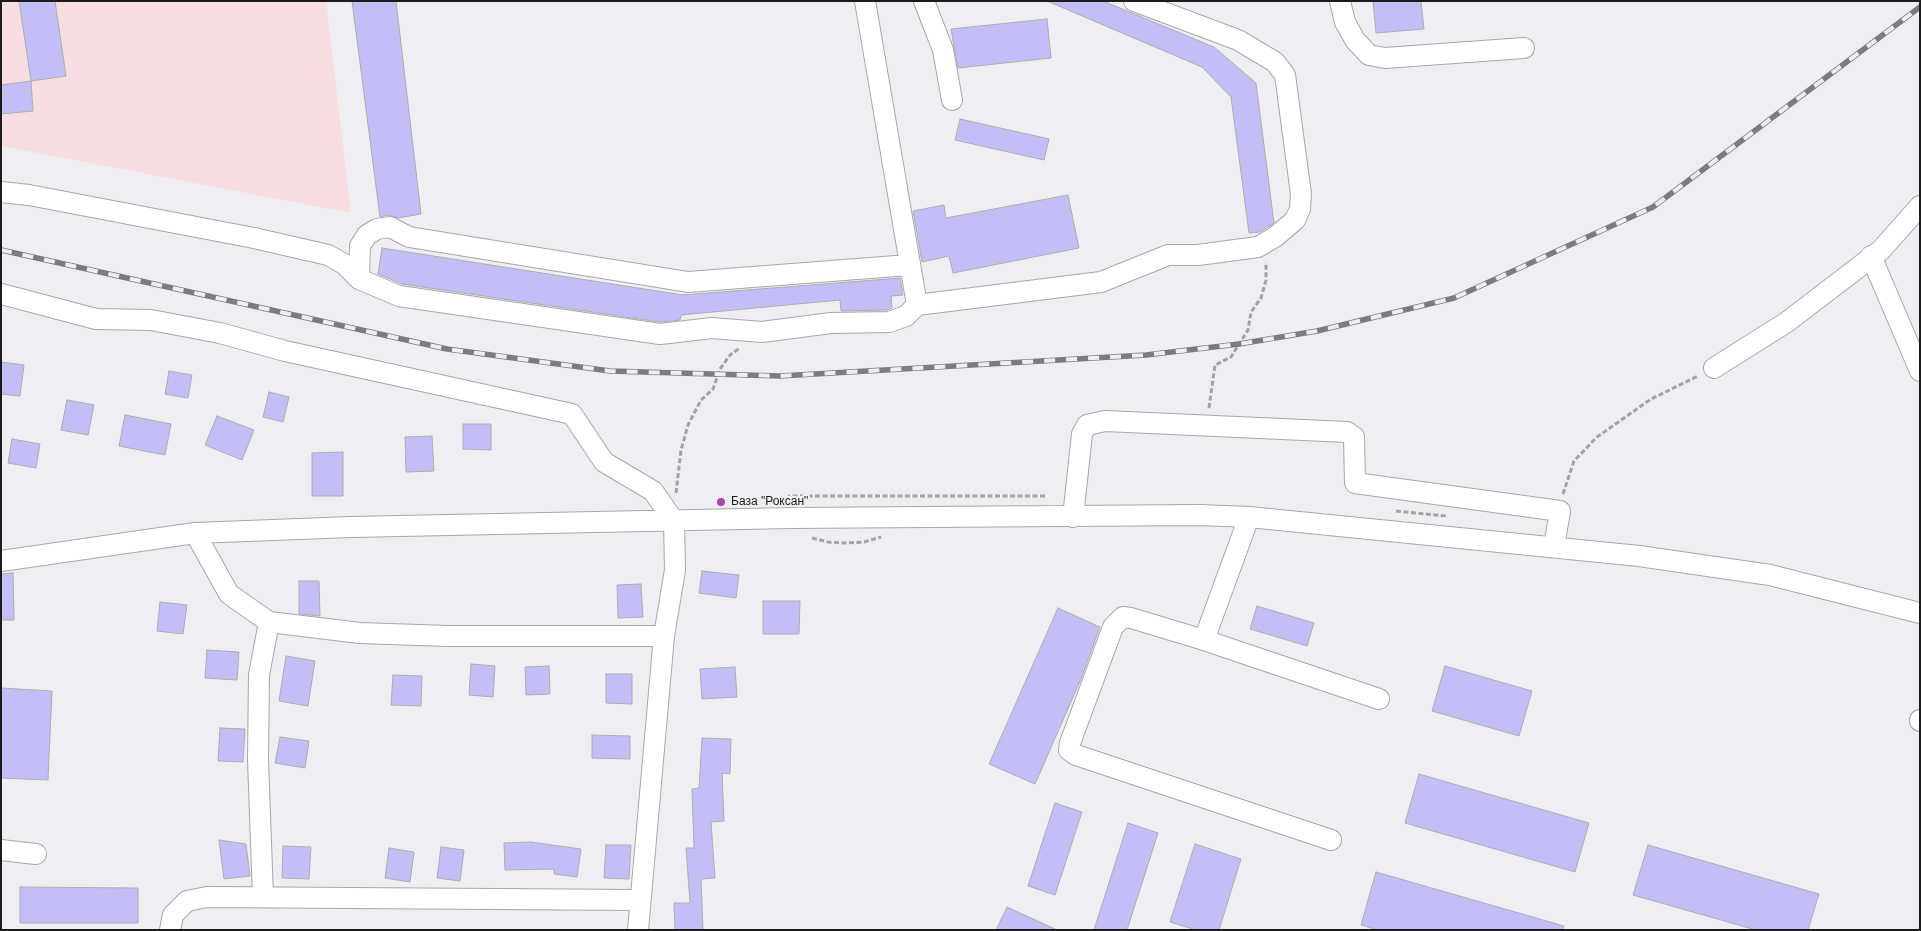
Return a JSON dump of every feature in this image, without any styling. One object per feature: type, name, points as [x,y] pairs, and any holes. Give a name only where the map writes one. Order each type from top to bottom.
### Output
[{"type":"street","points":[[865,1],[917,305]]},
{"type":"street","points":[[924,1],[943,50],[952,100]]},
{"type":"street","points":[[1,192],[254,238],[328,255],[344,264],[359,279],[399,296],[660,334],[712,328],[762,332],[831,323],[889,322],[906,316],[917,305],[1101,282],[1168,255],[1231,252],[1258,247],[1295,220],[1300,208],[1301,194],[1285,75],[1275,62],[1238,40],[1134,1]]},
{"type":"street","points":[[1340,1],[1345,22],[1355,40],[1369,54],[1385,58],[1524,48]]},
{"type":"street","points":[[1714,368],[1786,322],[1881,250],[1920,206]]},
{"type":"street","points":[[359,279],[360,246],[366,235],[378,228],[390,227],[409,237],[688,282],[909,265]]},
{"type":"street","points":[[1871,256],[1920,371]]},
{"type":"street","points":[[1,294],[96,319],[150,320],[220,333],[285,351],[572,414],[604,462],[653,491],[674,521],[675,570],[664,636],[638,930]]},
{"type":"street","points":[[1073,517],[1082,434],[1087,425],[1105,421],[1346,432],[1354,437],[1355,483],[1560,512],[1554,547]]},
{"type":"street","points":[[1,561],[195,533],[351,527],[1200,515],[1249,517],[1639,556],[1770,575],[1920,613]]},
{"type":"street","points":[[1204,640],[1249,517]]},
{"type":"street","points":[[195,533],[229,594],[269,622],[370,634],[664,636]]},
{"type":"street","points":[[1331,840],[1076,756],[1069,750],[1070,743],[1113,627],[1123,617],[1204,640],[1379,699]]},
{"type":"street","points":[[263,897],[258,760],[259,675],[269,622]]},
{"type":"street","points":[[1,850],[36,854]]},
{"type":"street","points":[[170,930],[173,915],[187,901],[207,897],[640,900]]},
{"type":"path","points":[[1206,426],[1215,365],[1231,357],[1248,330],[1250,312],[1261,298],[1266,280],[1264,255],[1268,241]]},
{"type":"path","points":[[674,521],[678,470],[688,425],[701,400],[713,389],[720,369],[730,355],[740,348],[748,331]]},
{"type":"path","points":[[1560,512],[1564,487],[1574,461],[1597,437],[1651,399],[1714,368]]},
{"type":"shaded area","points":[[1,1],[326,1],[351,213],[1,146]]},
{"type":"building","points":[[19,1],[55,1],[66,76],[31,81]]},
{"type":"building","points":[[352,1],[396,1],[421,214],[398,218],[389,215],[380,217]]},
{"type":"building","points":[[1047,1],[1103,1],[1214,47],[1256,83],[1274,223],[1260,232],[1249,233],[1231,97],[1202,67]]},
{"type":"building","points":[[1373,1],[1421,1],[1424,29],[1376,33]]},
{"type":"building","points":[[1047,19],[1051,58],[958,68],[951,29]]},
{"type":"building","points":[[31,81],[33,111],[1,114],[1,85]]},
{"type":"building","points":[[960,119],[1049,139],[1044,160],[955,140]]},
{"type":"building","points":[[1068,195],[1079,248],[953,273],[949,256],[922,262],[913,211],[944,205],[946,218]]},
{"type":"building","points":[[382,248],[683,295],[900,278],[903,295],[891,296],[892,308],[887,310],[841,311],[840,300],[681,315],[680,320],[660,322],[402,284],[378,274]]},
{"type":"building","points":[[1,362],[24,365],[20,396],[1,394]]},
{"type":"building","points":[[169,371],[192,375],[188,398],[165,394]]},
{"type":"building","points":[[269,392],[289,397],[283,422],[263,417]]},
{"type":"building","points":[[67,400],[94,405],[88,435],[61,430]]},
{"type":"building","points":[[125,415],[171,424],[165,455],[119,446]]},
{"type":"building","points":[[217,416],[254,430],[242,460],[205,445]]},
{"type":"building","points":[[463,424],[491,424],[491,450],[463,449]]},
{"type":"building","points":[[432,436],[434,471],[406,472],[405,437]]},
{"type":"building","points":[[12,439],[40,444],[36,468],[8,463]]},
{"type":"building","points":[[343,452],[343,496],[312,496],[312,453]]},
{"type":"building","points":[[702,571],[739,575],[736,598],[699,593]]},
{"type":"building","points":[[13,573],[14,620],[1,620],[1,574]]},
{"type":"building","points":[[299,581],[319,581],[320,616],[299,614]]},
{"type":"building","points":[[641,584],[643,617],[618,618],[617,585]]},
{"type":"building","points":[[763,601],[800,601],[799,634],[763,634]]},
{"type":"building","points":[[160,602],[187,605],[183,634],[157,631]]},
{"type":"building","points":[[1257,606],[1314,623],[1307,646],[1250,629]]},
{"type":"building","points":[[1058,608],[1100,627],[1081,679],[1035,784],[989,764]]},
{"type":"building","points":[[207,650],[239,652],[237,680],[205,678]]},
{"type":"building","points":[[286,656],[315,661],[308,706],[279,701]]},
{"type":"building","points":[[471,664],[495,666],[493,697],[469,695]]},
{"type":"building","points":[[549,666],[550,694],[526,695],[525,667]]},
{"type":"building","points":[[1445,666],[1532,691],[1519,736],[1432,711]]},
{"type":"building","points":[[735,667],[737,697],[702,699],[700,669]]},
{"type":"building","points":[[606,674],[632,674],[632,704],[606,703]]},
{"type":"building","points":[[393,675],[422,676],[421,706],[391,705]]},
{"type":"building","points":[[1,688],[52,691],[48,780],[1,778]]},
{"type":"building","points":[[220,728],[245,729],[243,762],[218,761]]},
{"type":"building","points":[[592,735],[630,736],[630,759],[592,758]]},
{"type":"building","points":[[280,737],[309,741],[305,768],[275,763]]},
{"type":"building","points":[[702,738],[731,739],[730,774],[722,773],[724,821],[711,822],[715,878],[701,879],[703,930],[675,930],[674,903],[690,903],[686,848],[694,848],[692,789],[699,788]]},
{"type":"building","points":[[1419,774],[1589,823],[1575,872],[1405,823]]},
{"type":"building","points":[[1055,803],[1082,812],[1055,895],[1028,886]]},
{"type":"building","points":[[1128,823],[1158,833],[1127,930],[1094,930]]},
{"type":"building","points":[[219,840],[246,844],[250,876],[224,879]]},
{"type":"building","points":[[531,842],[581,849],[577,877],[554,874],[554,869],[505,870],[504,843]]},
{"type":"building","points":[[1195,844],[1241,859],[1219,930],[1196,930],[1170,922]]},
{"type":"building","points":[[606,845],[631,845],[629,879],[604,878]]},
{"type":"building","points":[[1648,845],[1819,894],[1808,930],[1756,930],[1633,895]]},
{"type":"building","points":[[283,846],[311,847],[309,879],[282,878]]},
{"type":"building","points":[[441,847],[464,850],[460,881],[437,878]]},
{"type":"building","points":[[389,848],[414,852],[410,882],[385,878]]},
{"type":"building","points":[[1376,872],[1564,926],[1563,930],[1378,930],[1361,925]]},
{"type":"building","points":[[20,887],[138,888],[138,923],[20,923]]},
{"type":"building","points":[[1007,907],[1057,930],[996,930]]},
{"type":"railway","points":[[1,250],[447,349],[610,371],[780,376],[1146,355],[1239,344],[1317,331],[1454,298],[1653,207],[1920,7]]},
{"type":"place","name":"База \"Роксан\"","points":[[721,502]]}]
